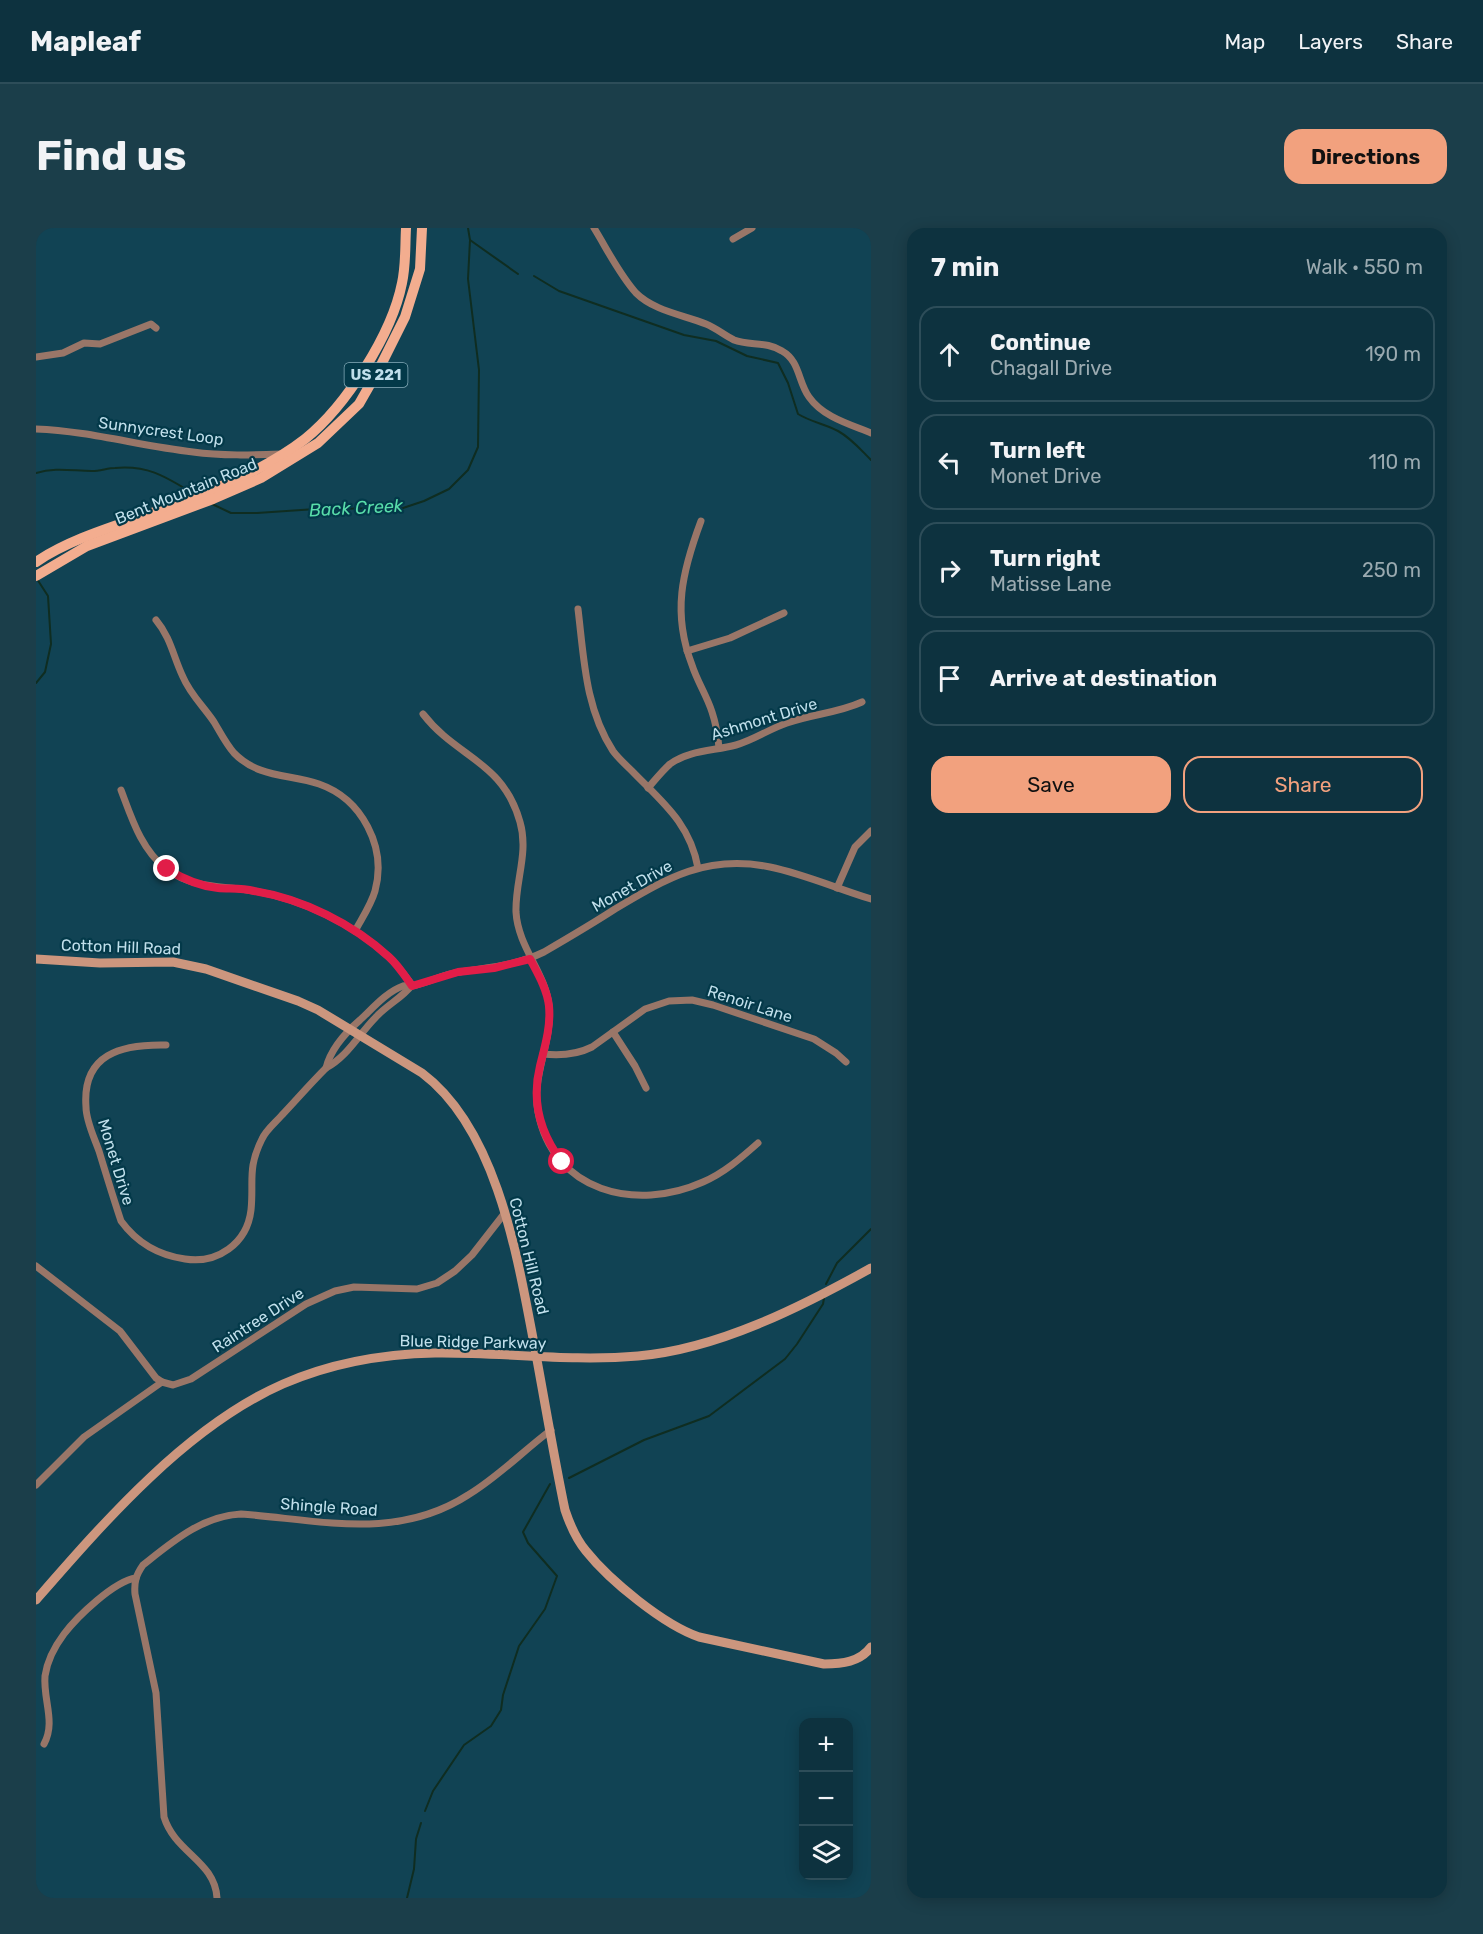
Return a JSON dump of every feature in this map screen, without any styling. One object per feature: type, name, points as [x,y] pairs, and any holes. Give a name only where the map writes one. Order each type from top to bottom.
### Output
[{"type":"main road","name":"Bent Mountain Road","points":[[36,562],[76,541],[206,493],[305,439],[338,407],[392,318],[403,277],[406,228]]},
{"type":"main road","name":"Bent Mountain Road","points":[[36,576],[87,546],[213,500],[261,478],[318,442],[359,404],[405,317],[420,269],[422,228]]},
{"type":"street","points":[[594,228],[625,278],[640,296],[659,308],[708,324],[735,340],[767,345],[784,352],[795,363],[805,390],[816,405],[836,419],[871,433]]},
{"type":"street","points":[[733,239],[752,228]]},
{"type":"street","points":[[36,357],[69,352],[84,343],[100,344],[126,336],[151,324],[156,328]]},
{"type":"street","name":"Sunnycrest Loop","points":[[36,429],[84,433],[193,452],[281,454]]},
{"type":"street","points":[[701,521],[682,580],[681,614],[687,651],[712,713],[719,748]]},
{"type":"street","points":[[578,609],[588,694],[598,724],[614,752],[681,823],[692,843],[698,868]]},
{"type":"street","points":[[687,651],[730,638],[784,613]]},
{"type":"street","points":[[156,620],[169,639],[185,682],[234,752],[250,764],[268,773],[329,788],[348,801],[365,821],[375,845],[378,871],[374,894],[354,932]]},
{"type":"street","name":"Ashmont Drive","points":[[648,788],[670,765],[692,754],[746,742],[794,720],[847,710],[862,702]]},
{"type":"street","points":[[423,714],[441,735],[491,771],[501,783],[515,808],[522,829],[524,845],[516,915],[518,928],[543,984],[549,1008],[547,1038],[537,1082],[536,1098],[541,1125],[547,1140],[562,1162],[580,1178],[618,1194],[633,1196],[666,1194],[717,1175],[732,1166],[758,1143]]},
{"type":"street","points":[[121,790],[138,835],[157,860],[178,876],[205,886],[250,890],[287,898],[324,915],[390,957],[412,986]]},
{"type":"street","points":[[837,888],[855,846],[871,831]]},
{"type":"street","name":"Monet Drive","points":[[326,1068],[330,1055],[349,1030],[384,998],[404,986],[412,986],[458,972],[494,968],[530,959],[654,885],[698,868],[732,864],[762,866],[785,871],[871,899]]},
{"type":"street","name":"Cotton Hill Road","points":[[36,959],[100,963],[190,964],[298,1000],[422,1072],[452,1100],[481,1151],[498,1191],[524,1290],[565,1510],[576,1536],[597,1562],[664,1620],[685,1632],[824,1664],[854,1660],[871,1647]]},
{"type":"street","name":"Monet Drive","points":[[166,1045],[141,1044],[128,1047],[102,1059],[90,1073],[86,1109],[121,1221],[131,1234],[147,1247],[166,1255],[199,1260],[214,1257],[230,1249],[240,1236],[250,1212],[250,1172],[263,1136],[326,1068],[338,1061],[377,1016],[412,986]]},
{"type":"street","name":"Renoir Lane","points":[[543,1054],[560,1055],[583,1052],[637,1014],[657,1004],[692,1000],[814,1039],[846,1062]]},
{"type":"street","points":[[613,1032],[646,1088]]},
{"type":"street","name":"Raintree Drive","points":[[36,1485],[84,1437],[162,1382],[173,1385],[191,1379],[306,1304],[335,1291],[354,1287],[417,1289],[437,1283],[455,1271],[472,1255],[504,1214]]},
{"type":"street","points":[[36,1266],[120,1331],[156,1378],[162,1382]]},
{"type":"street","name":"Blue Ridge Parkway","points":[[36,1600],[131,1498],[194,1439],[228,1414],[270,1390],[327,1369],[378,1358],[434,1353],[552,1358],[637,1356],[661,1353],[704,1343],[790,1309],[871,1268]]},
{"type":"street","name":"Shingle Road","points":[[44,1744],[50,1726],[45,1676],[57,1645],[71,1625],[100,1599],[124,1581],[136,1578],[143,1566],[180,1537],[211,1520],[241,1514],[366,1525],[397,1523],[432,1513],[450,1506],[483,1485],[551,1430]]},
{"type":"street","points":[[136,1578],[134,1586],[137,1610],[152,1666],[156,1693],[164,1817],[171,1834],[178,1843],[208,1871],[215,1886],[217,1898]]},
{"type":"waterway","name":"Back Creek","points":[[212,504],[231,513],[403,508],[449,489],[468,470],[478,447],[479,370],[468,279],[470,240],[468,228]]},
{"type":"waterway","points":[[470,240],[518,274]]},
{"type":"waterway","points":[[534,276],[559,291],[684,335],[716,341],[747,356],[778,363],[788,383],[798,414],[843,434],[871,460]]},
{"type":"waterway","name":"Back Creek","points":[[36,473],[57,470],[92,471],[138,468],[166,478],[194,494]]},
{"type":"waterway","name":"Back Creek","points":[[36,683],[45,672],[51,644],[48,596],[37,579]]},
{"type":"waterway","points":[[826,1284],[837,1263],[871,1229]]},
{"type":"waterway","points":[[569,1478],[644,1440],[709,1416],[785,1359],[823,1304],[824,1298]]},
{"type":"waterway","points":[[425,1811],[433,1791],[464,1745],[491,1726],[501,1710],[503,1695],[519,1646],[545,1609],[557,1576],[528,1543],[523,1532],[550,1484]]},
{"type":"waterway","points":[[407,1898],[414,1869],[416,1839],[421,1823]]},
{"type":"route","points":[[167,869],[178,876],[205,886],[269,893],[301,904],[369,941],[390,957],[412,986],[440,976],[512,965],[530,959],[543,984],[549,1008],[547,1038],[537,1082],[537,1112],[547,1140],[562,1162]]}]
